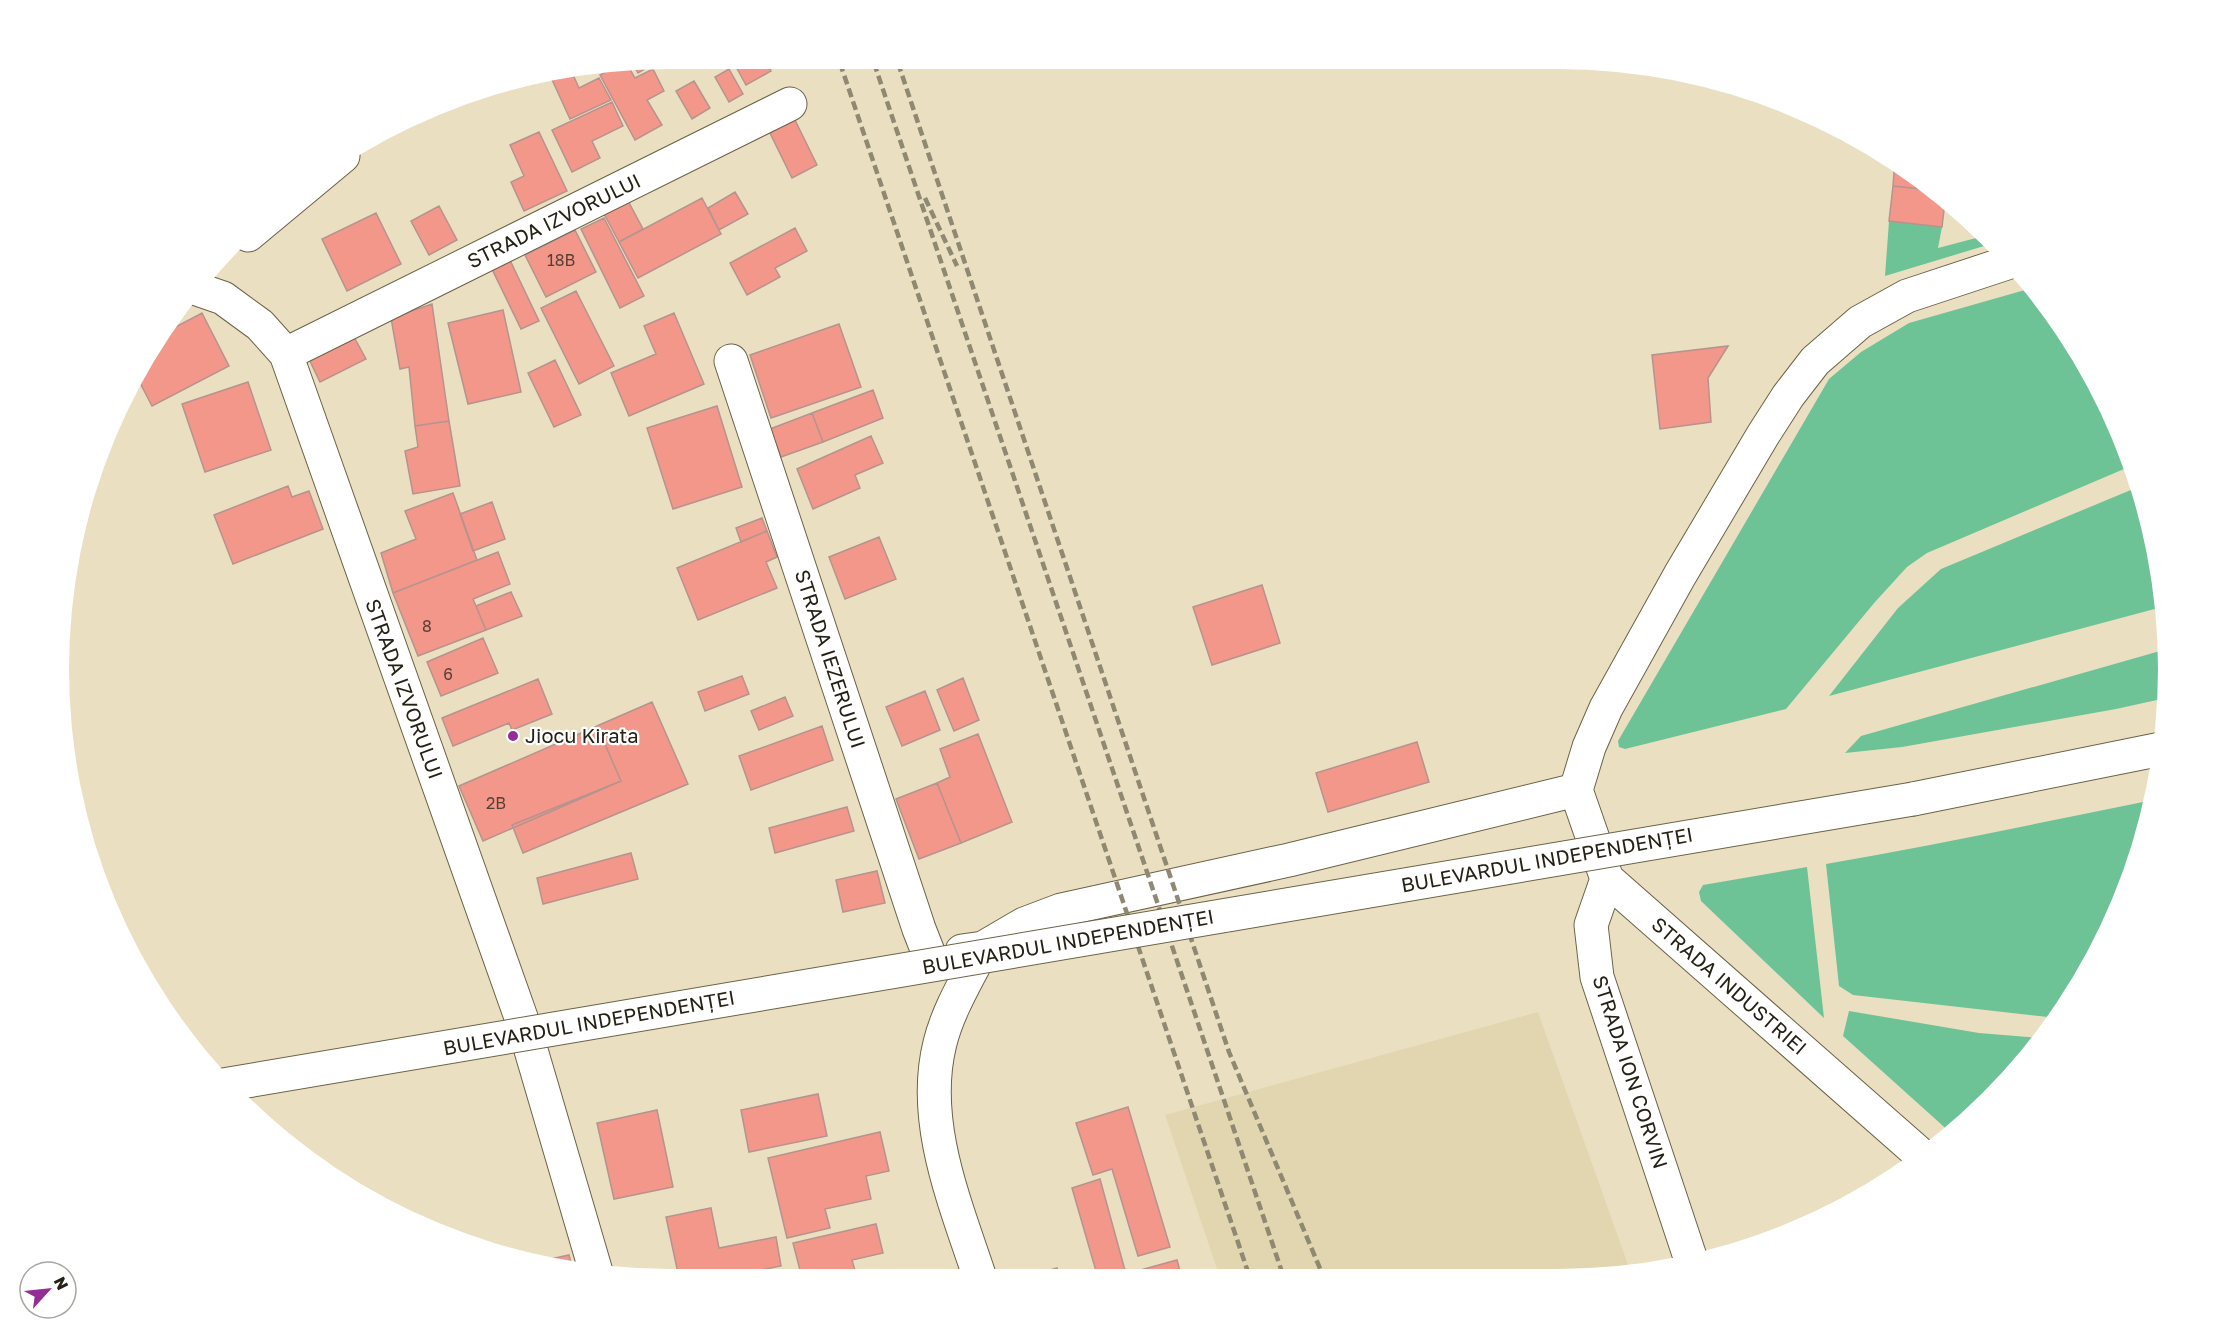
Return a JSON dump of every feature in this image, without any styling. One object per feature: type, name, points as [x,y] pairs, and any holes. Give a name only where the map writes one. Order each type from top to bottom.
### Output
[{"type":"street","name":"STRADA IZVORULUI","points":[[286,354],[790,104]]},
{"type":"street","points":[[236,1084],[244,1076],[266,1066],[983,948],[1024,924],[1061,910],[1323,852],[1576,790],[1589,747],[1606,708],[1680,575],[1763,435],[1788,396],[1815,361],[1860,322],[1907,296],[2001,265]]},
{"type":"street","name":"STRADA IZVORULUI","points":[[203,291],[223,298],[260,325],[286,354],[523,1023],[594,1264]]},
{"type":"street","name":"STRADA IEZERULUI","points":[[731,361],[930,957]]},
{"type":"street","name":"BULEVARDUL INDEPENDENȚEI","points":[[234,1082],[1913,799],[2152,751]]},
{"type":"street","name":"STRADA INDUSTRIEI","points":[[1576,790],[1607,879],[1916,1150]]},
{"type":"street","name":"STRADA ION CORVIN","points":[[1607,879],[1591,925],[1597,976],[1689,1254]]},
{"type":"street","points":[[977,1269],[943,1158],[935,1106],[934,1071],[940,1041],[983,948]]},
{"type":"shaded area","points":[[1538,1012],[1628,1265],[1558,1269],[1217,1269],[1165,1115]]},
{"type":"green space","points":[[1889,221],[1942,227],[1938,248],[1975,238],[1983,246],[1885,276]]},
{"type":"green space","points":[[2023,291],[2078,369],[2112,439],[2123,469],[1927,553],[1907,567],[1786,709],[1625,749],[1619,747],[1618,741],[1829,379],[1861,352],[1909,323]]},
{"type":"green space","points":[[2130,490],[2146,552],[2155,609],[1829,696],[1898,608],[1941,569]]},
{"type":"green space","points":[[2158,652],[2157,700],[1902,747],[1845,753],[1861,736]]},
{"type":"green space","points":[[2143,802],[2126,862],[2112,899],[2078,969],[2046,1017],[1853,995],[1839,986],[1826,864]]},
{"type":"green space","points":[[1807,867],[1824,1018],[1701,901],[1699,892],[1703,885]]},
{"type":"green space","points":[[1849,1011],[1979,1033],[2031,1037],[2009,1065],[1945,1127],[1843,1036]]},
{"type":"building","points":[[653,69],[664,91],[647,100],[662,125],[635,140],[600,75],[630,70],[635,78]]},
{"type":"building","points":[[729,69],[743,94],[729,102],[715,77]]},
{"type":"building","points":[[737,69],[770,69],[771,71],[746,85]]},
{"type":"building","points":[[574,77],[579,88],[599,78],[611,100],[570,119],[553,81]]},
{"type":"building","points":[[694,81],[710,108],[692,119],[676,91]]},
{"type":"building","points":[[612,102],[623,126],[592,141],[600,158],[572,172],[552,130]]},
{"type":"building","points":[[794,118],[817,165],[792,178],[769,131]]},
{"type":"building","points":[[539,132],[567,191],[524,211],[511,182],[524,176],[510,145]]},
{"type":"building","points":[[1894,172],[1917,188],[1893,186]]},
{"type":"building","points":[[1893,186],[1917,188],[1944,210],[1942,227],[1889,221]]},
{"type":"building","points":[[735,192],[748,214],[719,230],[708,208]]},
{"type":"building","points":[[626,197],[643,229],[619,242],[602,210]]},
{"type":"building","points":[[702,198],[721,234],[638,278],[619,242]]},
{"type":"building","points":[[439,206],[457,240],[429,255],[411,221]]},
{"type":"building","points":[[376,213],[401,264],[347,291],[322,239]]},
{"type":"building","points":[[604,218],[644,296],[620,308],[581,229]]},
{"type":"building","points":[[795,228],[807,251],[775,268],[780,277],[747,295],[730,263]]},
{"type":"building","points":[[575,230],[596,272],[546,297],[525,255]]},
{"type":"building","points":[[508,256],[539,321],[521,329],[490,265]]},
{"type":"building","points":[[576,291],[614,366],[579,384],[541,308]]},
{"type":"building","points":[[432,304],[449,421],[415,426],[409,367],[400,369],[391,318]]},
{"type":"building","points":[[503,310],[521,392],[468,404],[448,323]]},
{"type":"building","points":[[202,313],[229,366],[152,406],[141,385],[177,326]]},
{"type":"building","points":[[674,313],[704,384],[629,416],[611,373],[656,354],[644,326]]},
{"type":"building","points":[[839,324],[861,387],[771,418],[750,355]]},
{"type":"building","points":[[354,337],[366,359],[320,382],[309,359]]},
{"type":"building","points":[[1728,346],[1708,378],[1711,422],[1660,429],[1652,355]]},
{"type":"building","points":[[555,360],[581,415],[554,427],[528,373]]},
{"type":"building","points":[[248,382],[271,450],[205,472],[182,404]]},
{"type":"building","points":[[873,390],[883,418],[823,442],[812,413]]},
{"type":"building","points":[[717,406],[742,487],[673,509],[647,428]]},
{"type":"building","points":[[812,413],[823,442],[781,457],[770,429]]},
{"type":"building","points":[[449,421],[460,486],[413,494],[405,451],[418,447],[415,426]]},
{"type":"building","points":[[871,436],[883,463],[855,475],[860,488],[813,509],[797,469]]},
{"type":"building","points":[[288,486],[292,497],[309,491],[323,529],[233,564],[214,515]]},
{"type":"building","points":[[453,493],[477,560],[393,593],[381,553],[416,539],[405,511]]},
{"type":"building","points":[[492,502],[505,539],[473,551],[460,514]]},
{"type":"building","points":[[762,518],[767,531],[741,542],[736,528]]},
{"type":"building","points":[[767,531],[777,557],[766,562],[777,588],[698,620],[677,568]]},
{"type":"building","points":[[879,537],[896,579],[845,599],[829,557]]},
{"type":"building","points":[[498,552],[510,584],[473,599],[486,630],[418,656],[393,593]]},
{"type":"building","points":[[1262,585],[1280,643],[1212,665],[1193,607]]},
{"type":"building","points":[[511,592],[522,616],[486,630],[476,606]]},
{"type":"building","points":[[483,638],[498,673],[441,696],[427,662]]},
{"type":"building","points":[[742,676],[749,694],[705,711],[698,692]]},
{"type":"building","points":[[963,678],[979,720],[954,731],[937,690]]},
{"type":"building","points":[[538,679],[552,714],[512,730],[509,723],[453,746],[442,718]]},
{"type":"building","points":[[925,691],[940,730],[902,746],[886,707]]},
{"type":"building","points":[[785,697],[793,716],[759,730],[751,711]]},
{"type":"building","points":[[652,702],[688,784],[523,853],[512,825],[621,781],[597,726]]},
{"type":"building","points":[[597,726],[621,781],[483,841],[459,786]]},
{"type":"building","points":[[822,726],[833,760],[751,790],[739,756]]},
{"type":"building","points":[[978,734],[1012,822],[961,843],[937,783],[950,777],[940,749]]},
{"type":"building","points":[[1417,742],[1429,782],[1328,812],[1316,773]]},
{"type":"building","points":[[937,783],[961,843],[919,859],[896,799]]},
{"type":"building","points":[[847,807],[854,831],[775,853],[769,828]]},
{"type":"building","points":[[631,853],[638,879],[543,904],[537,878]]},
{"type":"building","points":[[877,871],[885,903],[843,912],[836,880]]},
{"type":"building","points":[[818,1094],[827,1136],[749,1152],[741,1110]]},
{"type":"building","points":[[1128,1107],[1170,1247],[1138,1256],[1112,1169],[1093,1175],[1076,1123]]},
{"type":"building","points":[[657,1110],[673,1187],[614,1199],[597,1123]]},
{"type":"building","points":[[880,1132],[889,1171],[866,1176],[871,1199],[825,1209],[830,1228],[787,1238],[768,1158]]},
{"type":"building","points":[[1100,1179],[1125,1269],[1095,1269],[1072,1188]]},
{"type":"building","points":[[711,1208],[719,1248],[776,1237],[781,1266],[766,1269],[677,1269],[666,1217]]},
{"type":"building","points":[[876,1224],[883,1253],[852,1260],[855,1269],[800,1269],[793,1243]]},
{"type":"building","points":[[569,1255],[570,1260],[556,1258]]},
{"type":"building","points":[[1177,1260],[1180,1269],[1144,1269]]},
{"type":"railway","points":[[842,69],[1247,1269]]},
{"type":"railway","points":[[876,69],[1281,1269]]},
{"type":"railway","points":[[900,69],[1229,1052],[1320,1269]]},
{"type":"railway","points":[[925,198],[957,266]]},
{"type":"place","name":"Jiocu Kirata","points":[[513,736]]}]
